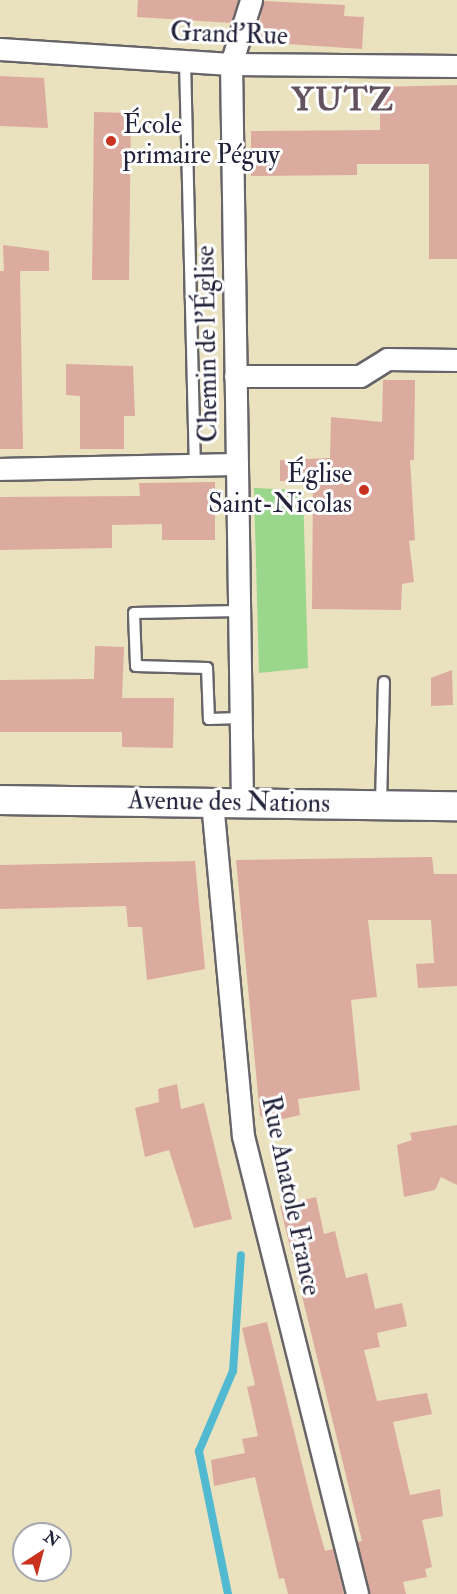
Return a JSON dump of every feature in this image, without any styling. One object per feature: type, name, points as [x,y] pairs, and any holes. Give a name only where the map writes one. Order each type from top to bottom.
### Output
[{"type":"main road","name":"Avenue des Nations","points":[[0,800],[457,806]]},
{"type":"street","name":"Chemin de l'Église","points":[[242,803],[231,64],[251,0]]},
{"type":"street","name":"Grand'Rue","points":[[0,49],[231,64],[457,66]]},
{"type":"street","points":[[235,376],[360,376],[387,359],[457,360]]},
{"type":"street","points":[[0,469],[237,464]]},
{"type":"street","name":"Rue Anatole France","points":[[212,802],[243,1136],[357,1594]]},
{"type":"lane","points":[[185,61],[195,465]]},
{"type":"lane","points":[[239,610],[134,613],[136,666],[207,668],[209,719],[240,718]]},
{"type":"lane","points":[[381,805],[384,682]]},
{"type":"green space","points":[[254,488],[303,490],[308,668],[259,673]]},
{"type":"building","points":[[138,0],[238,0],[231,23],[137,17]]},
{"type":"building","points":[[263,1],[345,5],[344,16],[364,17],[362,49],[257,42]]},
{"type":"building","points":[[0,76],[44,78],[48,128],[0,126]]},
{"type":"building","points":[[457,85],[457,259],[429,259],[429,164],[357,164],[357,175],[251,176],[251,131],[380,130],[380,87]]},
{"type":"building","points":[[94,112],[131,113],[129,280],[92,280]]},
{"type":"building","points":[[3,245],[49,251],[49,271],[20,271],[23,449],[0,449],[0,271],[4,271]]},
{"type":"building","points":[[66,364],[133,366],[135,416],[124,416],[124,449],[80,449],[80,396],[66,395]]},
{"type":"building","name":"Église Saint-Nicolas","points":[[383,380],[415,380],[414,460],[410,460],[415,540],[409,541],[414,582],[402,584],[401,610],[312,609],[313,482],[280,481],[280,460],[330,458],[331,417],[382,422]]},
{"type":"building","points":[[215,482],[215,540],[162,540],[162,524],[112,525],[112,548],[0,550],[0,497],[140,496],[139,483]]},
{"type":"building","points":[[95,646],[124,647],[122,698],[174,698],[173,748],[122,747],[122,732],[0,732],[0,680],[94,679]]},
{"type":"building","points":[[452,670],[453,705],[431,706],[431,678]]},
{"type":"building","points":[[432,857],[434,874],[457,874],[457,986],[418,988],[416,964],[434,963],[431,920],[368,920],[377,997],[351,1000],[360,1090],[298,1099],[300,1115],[270,1122],[260,1116],[236,860]]},
{"type":"building","points":[[195,861],[205,969],[147,980],[142,927],[128,927],[126,906],[0,909],[0,865]]},
{"type":"building","points":[[177,1084],[181,1109],[204,1103],[232,1219],[194,1228],[169,1150],[145,1157],[135,1108],[159,1102],[158,1089]]},
{"type":"building","points":[[457,1125],[457,1185],[441,1177],[435,1190],[404,1197],[397,1145],[412,1140],[410,1133]]},
{"type":"building","points":[[316,1197],[324,1234],[335,1231],[346,1278],[367,1273],[375,1309],[402,1303],[407,1326],[377,1333],[380,1347],[364,1350],[377,1401],[427,1393],[432,1414],[393,1422],[410,1495],[440,1489],[443,1516],[422,1520],[432,1567],[425,1569],[427,1577],[403,1582],[406,1594],[369,1594],[357,1542],[362,1541],[280,1206]]},
{"type":"building","points":[[267,1322],[325,1551],[333,1549],[344,1594],[288,1594],[284,1578],[279,1579],[255,1477],[214,1486],[211,1460],[245,1453],[242,1439],[258,1436],[247,1387],[255,1385],[242,1328]]},
{"type":"waterway","points":[[228,1594],[199,1451],[233,1371],[241,1255]]},
{"type":"place","name":"École primaire Péguy","points":[[111,141]]},
{"type":"place","name":"Église Saint-Nicolas","points":[[364,490]]},
{"type":"district","name":"YUTZ","points":[[343,100]]}]
